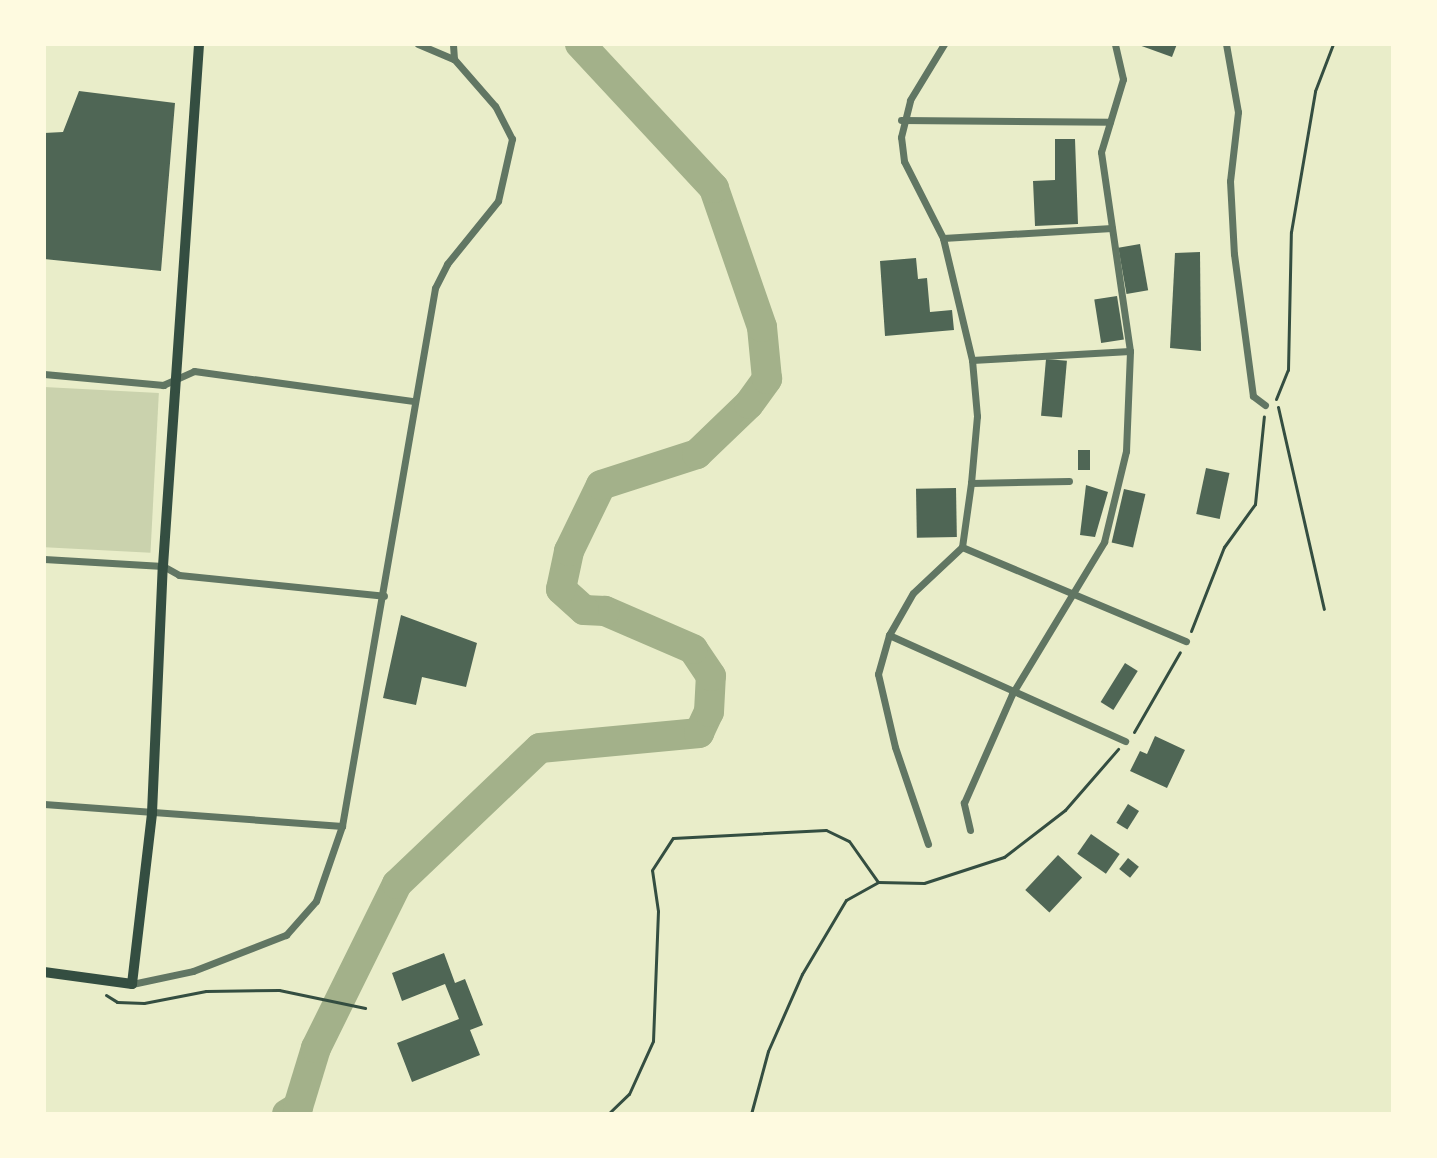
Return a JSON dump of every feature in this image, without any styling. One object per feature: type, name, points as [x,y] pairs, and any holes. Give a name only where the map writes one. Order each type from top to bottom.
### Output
[{"type":"main road","points":[[44,972],[132,984],[152,813],[163,566],[199,44]]},
{"type":"street","points":[[132,984],[193,971],[286,935],[316,901],[342,826],[384,596],[412,401],[435,288],[447,264],[498,201],[512,139],[495,106],[454,59],[418,44]]},
{"type":"street","points":[[453,44],[454,59]]},
{"type":"street","points":[[928,844],[878,674],[889,635],[913,593],[962,547],[971,483],[977,416],[972,360],[943,238],[904,161],[901,120],[944,44]]},
{"type":"street","points":[[970,830],[964,803],[1012,694],[1104,542],[1126,451],[1130,351],[1101,152],[1123,79],[1115,44]]},
{"type":"street","points":[[1226,44],[1238,112],[1230,181],[1234,254],[1253,396],[1265,405]]},
{"type":"street","points":[[901,120],[1110,122]]},
{"type":"street","points":[[943,238],[1112,228]]},
{"type":"street","points":[[972,360],[1130,351]]},
{"type":"street","points":[[44,374],[163,385],[194,371],[412,401]]},
{"type":"street","points":[[971,483],[1069,481]]},
{"type":"street","points":[[962,547],[1186,641]]},
{"type":"street","points":[[44,559],[163,566],[179,575],[384,596]]},
{"type":"street","points":[[889,635],[1012,694],[1125,741]]},
{"type":"street","points":[[44,804],[342,826]]},
{"type":"path","points":[[1324,609],[1276,399],[1288,370],[1291,232],[1315,91],[1333,44]]},
{"type":"path","points":[[751,1114],[768,1051],[802,974],[846,900],[878,882],[924,883],[1004,857],[1065,810],[1125,741],[1160,692],[1186,641],[1224,547],[1255,504],[1265,405],[1276,399]]},
{"type":"path","points":[[608,1114],[629,1094],[653,1041],[658,911],[652,870],[673,838],[826,830],[849,841],[878,882]]},
{"type":"path","points":[[98,979],[117,1002],[279,990],[365,1008]]},
{"type":"green space","points":[[44,387],[159,393],[150,553],[44,547]]},
{"type":"building","points":[[1136,44],[1177,44],[1172,57]]},
{"type":"building","points":[[79,91],[175,103],[161,271],[44,259],[44,133],[63,132]]},
{"type":"building","points":[[1055,139],[1075,139],[1078,224],[1035,226],[1033,181],[1055,180]]},
{"type":"building","points":[[1140,244],[1148,290],[1126,294],[1118,248]]},
{"type":"building","points":[[1200,252],[1201,351],[1170,348],[1175,253]]},
{"type":"building","points":[[916,258],[918,279],[927,278],[930,312],[952,310],[954,330],[885,336],[880,261]]},
{"type":"building","points":[[1117,296],[1124,339],[1101,343],[1094,300]]},
{"type":"building","points":[[1046,359],[1067,361],[1062,418],[1041,416]]},
{"type":"building","points":[[1078,450],[1090,450],[1090,470],[1078,470]]},
{"type":"building","points":[[1206,468],[1229,473],[1220,519],[1196,514]]},
{"type":"building","points":[[1086,485],[1108,492],[1095,537],[1080,535]]},
{"type":"building","points":[[956,488],[957,537],[917,538],[916,489]]},
{"type":"building","points":[[1124,489],[1145,494],[1133,548],[1112,543]]},
{"type":"building","points":[[401,615],[477,643],[466,687],[422,677],[416,705],[383,698]]},
{"type":"building","points":[[1125,663],[1138,671],[1113,710],[1101,702]]},
{"type":"building","points":[[1155,736],[1185,750],[1167,788],[1130,771],[1140,751],[1147,754]]},
{"type":"building","points":[[1128,804],[1139,811],[1127,830],[1116,823]]},
{"type":"building","points":[[1091,834],[1120,854],[1106,874],[1077,854]]},
{"type":"building","points":[[1058,855],[1082,878],[1049,913],[1025,890]]},
{"type":"building","points":[[1128,858],[1139,867],[1130,878],[1119,869]]},
{"type":"building","points":[[444,953],[455,983],[465,979],[483,1025],[470,1030],[480,1055],[412,1082],[397,1043],[459,1019],[445,984],[402,1001],[392,973]]},
{"type":"waterway","points":[[287,1114],[298,1107],[316,1048],[397,884],[540,748],[699,733],[709,712],[711,676],[693,649],[605,611],[584,610],[561,589],[569,551],[601,485],[697,454],[749,404],[767,379],[762,327],[714,188],[580,44]]}]
